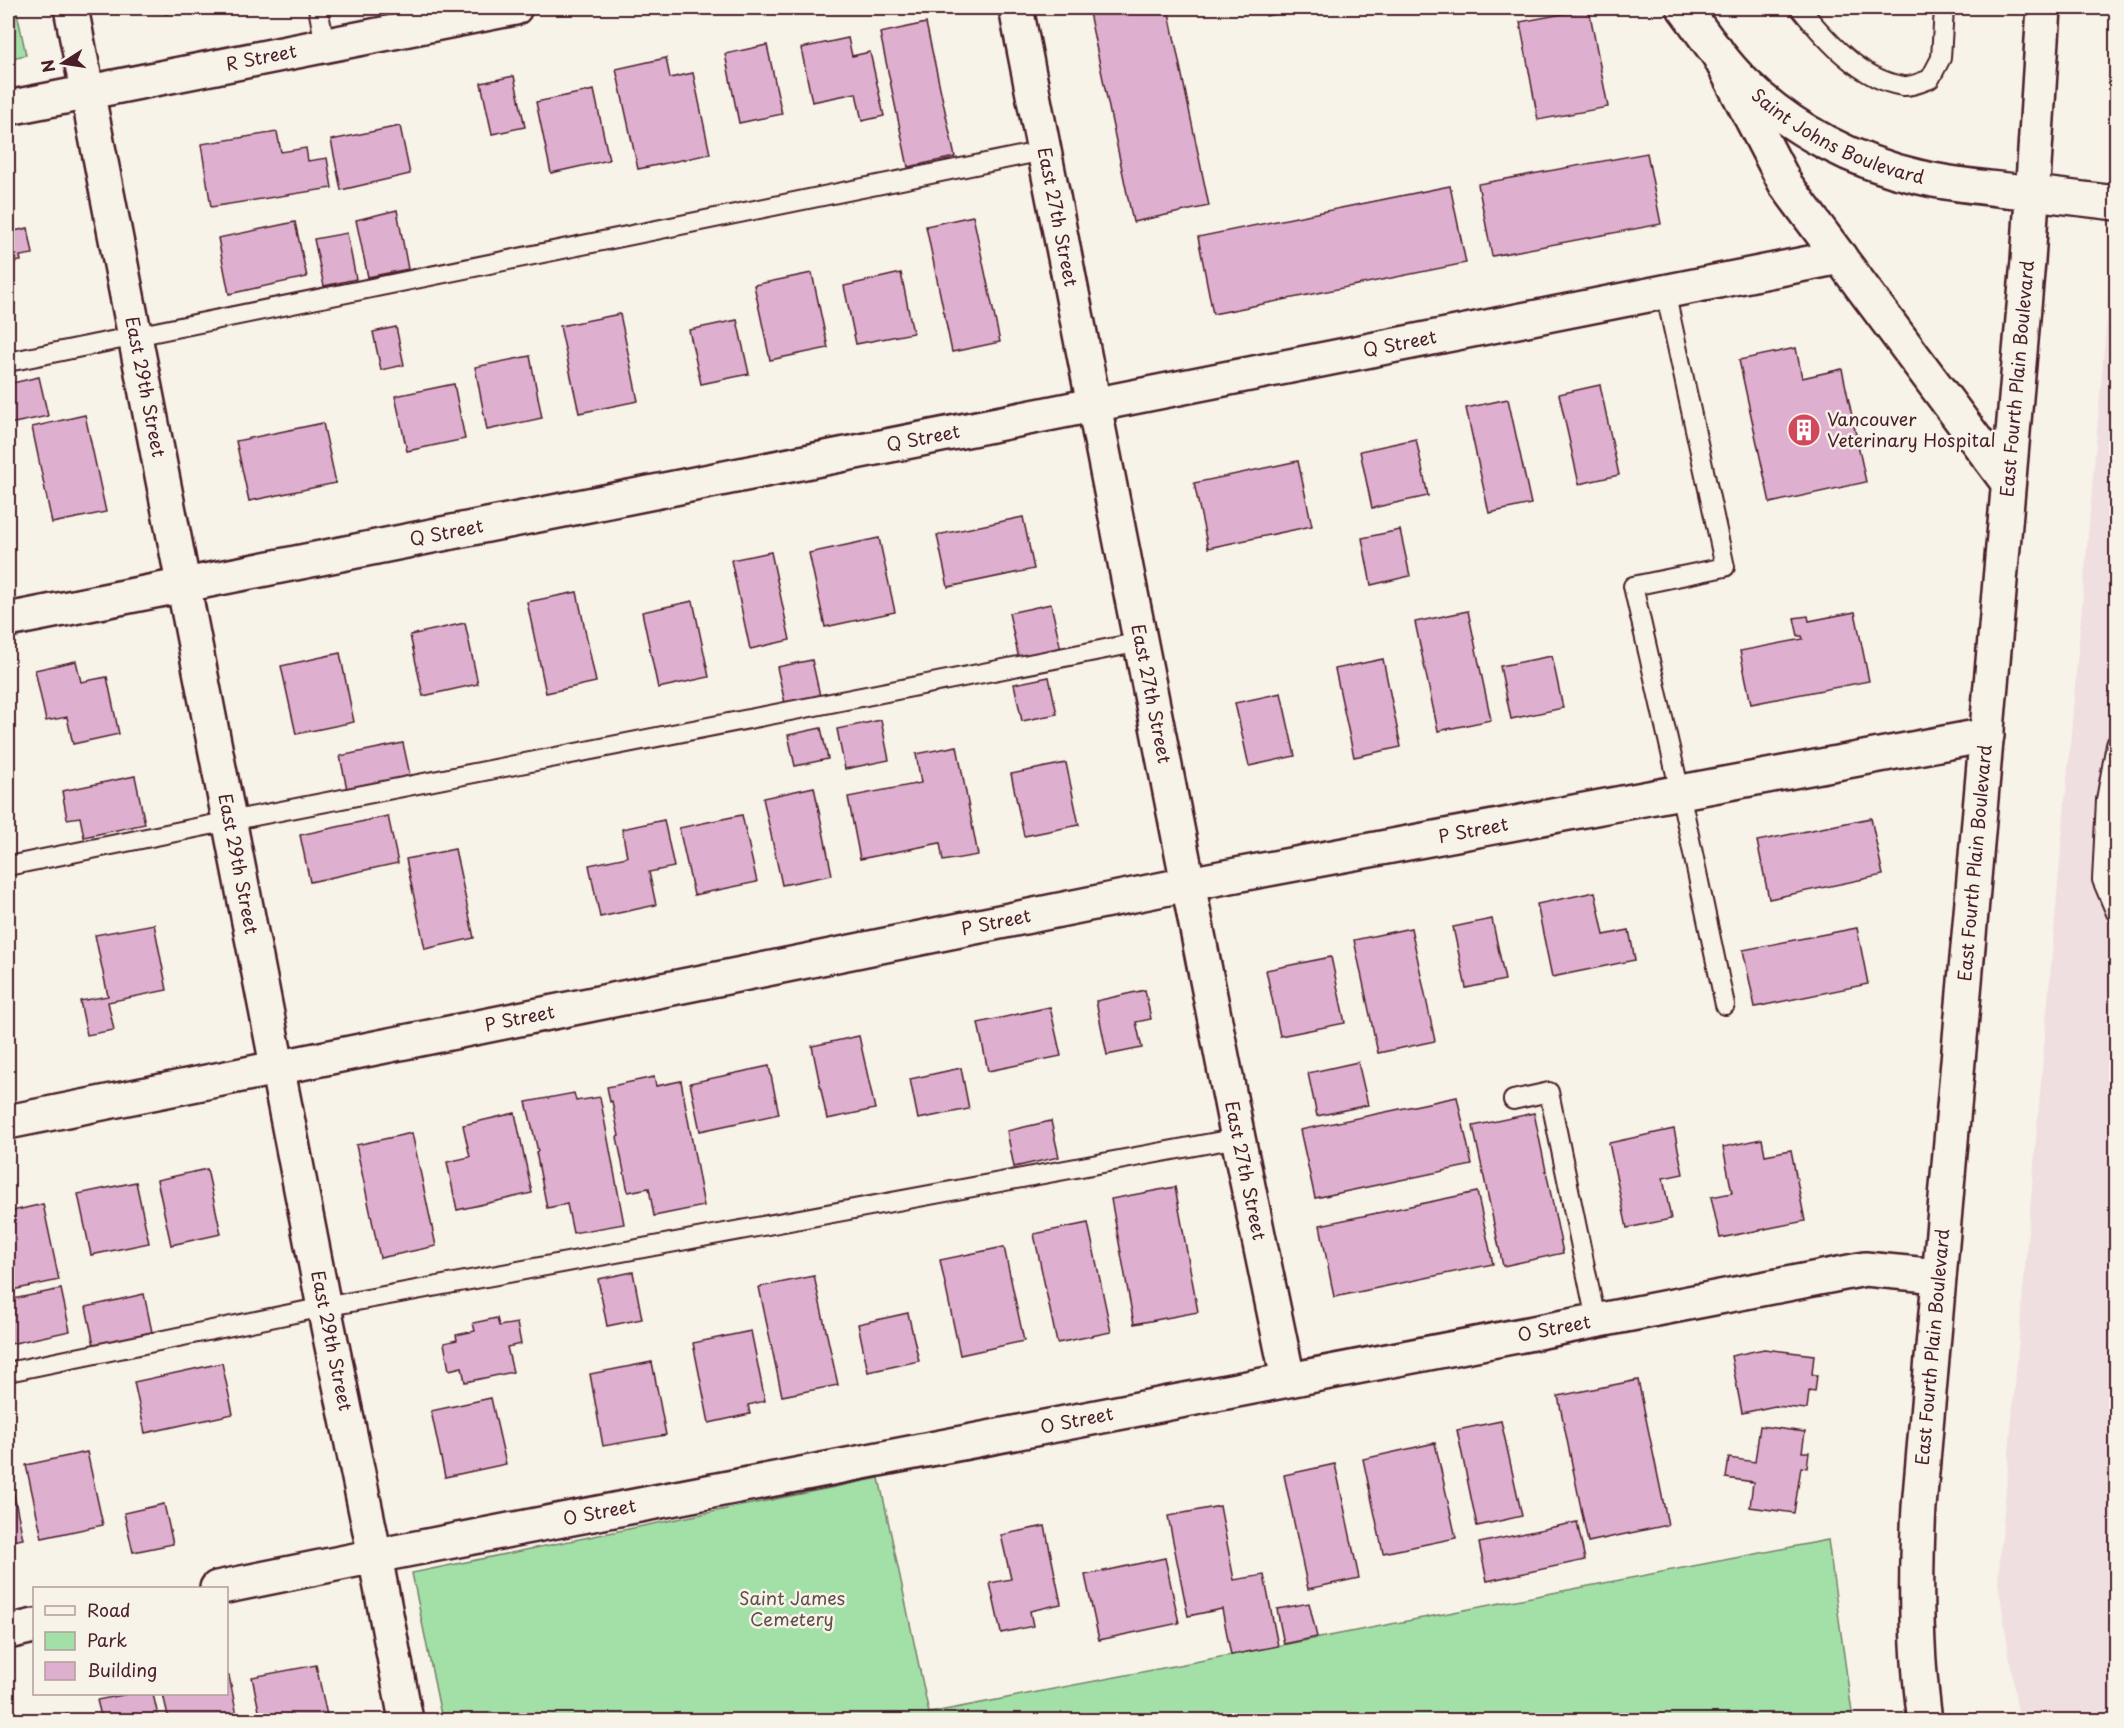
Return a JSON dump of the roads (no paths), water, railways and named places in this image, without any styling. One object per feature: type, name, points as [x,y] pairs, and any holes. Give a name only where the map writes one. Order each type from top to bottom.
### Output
[{"type":"street","name":"East 29th Street","points":[[71,8],[406,1720]]},
{"type":"street","name":"R Street","points":[[8,108],[515,8]]},
{"type":"street","name":"East 27th Street","points":[[1016,8],[1238,1138],[1288,1379]]},
{"type":"street","name":"Saint Johns Boulevard","points":[[1684,8],[1743,82],[1771,107],[1794,123],[1842,150],[1874,164],[1922,178],[2116,203]]},
{"type":"street","name":"East Fourth Plain Boulevard","points":[[1925,1720],[1917,1638],[1917,1551],[2033,193],[2044,8]]},
{"type":"street","points":[[1716,50],[1786,185],[2008,483]]},
{"type":"street","name":"Q Street","points":[[8,620],[1840,257]]},
{"type":"street","name":"P Street","points":[[8,1122],[1188,884],[1987,735]]},
{"type":"street","name":"O Street","points":[[222,1587],[1864,1269],[1939,1276]]},
{"type":"street","points":[[8,1632],[33,1626]]},
{"type":"lane","points":[[318,8],[325,45]]},
{"type":"lane","points":[[1800,8],[1826,39],[1874,78],[1905,87],[1930,79],[1941,58],[1944,8]]},
{"type":"lane","points":[[8,362],[1044,151]]},
{"type":"lane","points":[[1665,291],[1725,567],[1633,586],[1725,1005]]},
{"type":"lane","points":[[8,866],[1141,642]]},
{"type":"lane","points":[[2116,744],[2114,774],[2106,800],[2102,880],[2116,913]]},
{"type":"lane","points":[[1513,1100],[1549,1092],[1596,1320]]},
{"type":"lane","points":[[8,1372],[324,1307],[1238,1138]]},
{"type":"place","name":"Vancouver Veterinary Hospital","points":[[1804,430]]},
{"type":"park label","name":"Saint James Cemetery","points":[[792,1609]]}]
